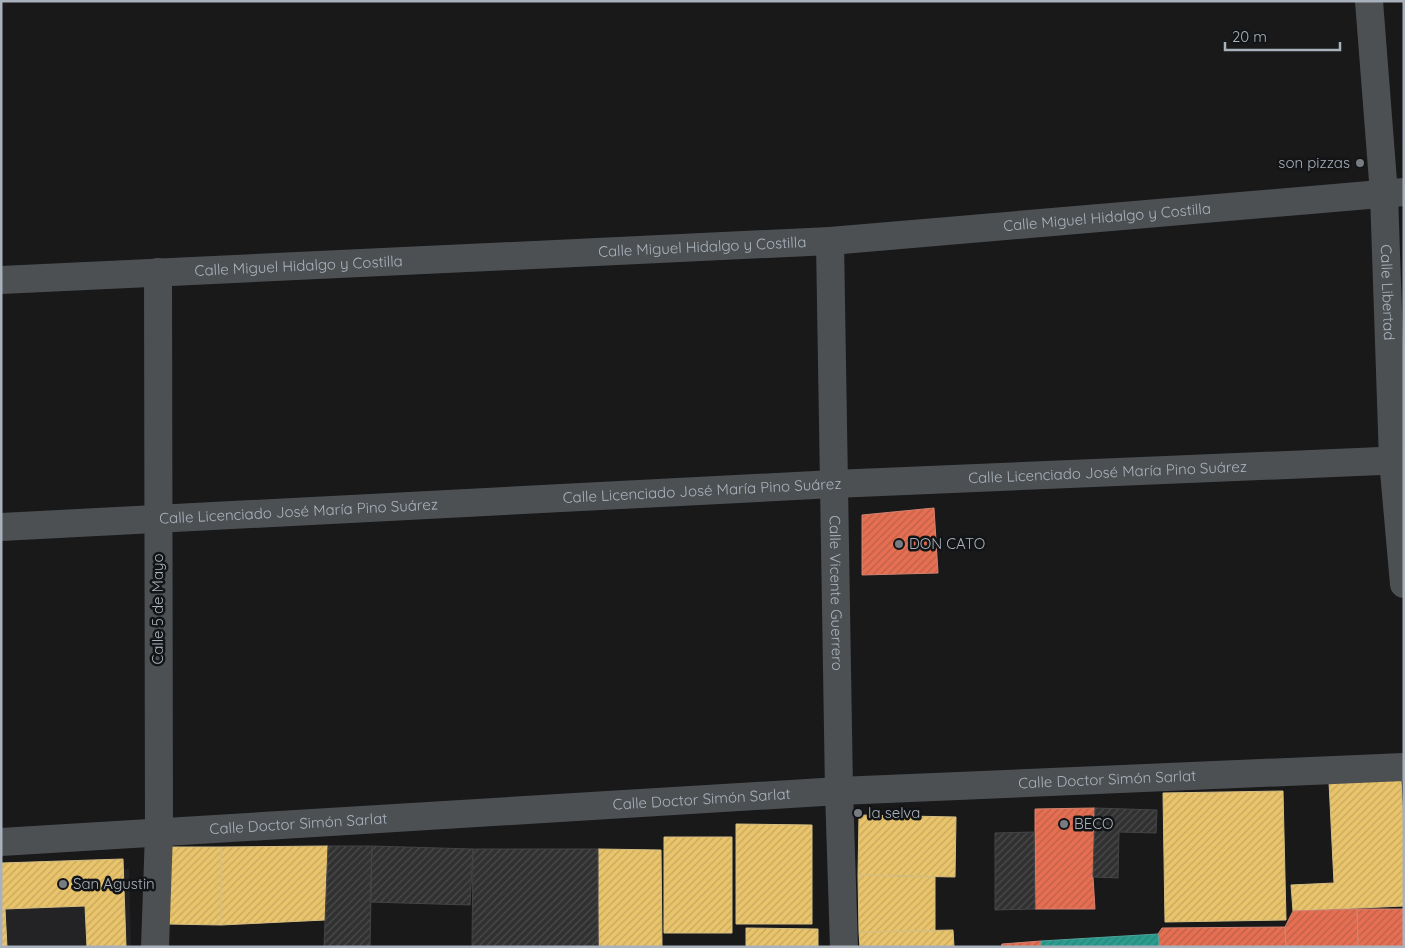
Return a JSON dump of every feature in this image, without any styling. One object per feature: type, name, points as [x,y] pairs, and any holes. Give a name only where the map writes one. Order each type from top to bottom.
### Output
[{"type":"street","name":"Calle Libertad","points":[[1369,1],[1394,193],[1398,460],[1404,584]]},
{"type":"street","name":"Calle Miguel Hidalgo y Costilla","points":[[1,280],[830,241],[1394,193]]},
{"type":"street","name":"Calle Vicente Guerrero","points":[[830,241],[839,791],[844,947]]},
{"type":"street","name":"Calle 5 de Mayo","points":[[155,947],[159,833],[158,272]]},
{"type":"street","name":"Calle Licenciado José María Pino Suárez","points":[[1,527],[834,484],[1398,460]]},
{"type":"street","name":"Calle Doctor Simón Sarlat","points":[[1,842],[839,791],[1404,767]]},
{"type":"shaded area","name":"San Agustin","points":[[129,869],[131,947],[1,947],[1,877]]},
{"type":"building: Homes","points":[[1401,779],[1404,842],[1404,906],[1293,911],[1291,885],[1334,883],[1329,782]]},
{"type":"building: Homes","points":[[1283,791],[1286,920],[1165,922],[1163,793]]},
{"type":"building: Homes","points":[[859,815],[956,817],[955,877],[858,875]]},
{"type":"building: Homes","points":[[736,824],[812,825],[812,924],[736,924]]},
{"type":"building: Homes","points":[[664,837],[732,837],[732,933],[664,933]]},
{"type":"building: Homes","points":[[328,846],[325,920],[221,925],[221,847]]},
{"type":"building: Homes","points":[[168,847],[221,847],[221,925],[168,924]]},
{"type":"building: Homes","points":[[598,849],[661,850],[662,947],[599,947]]},
{"type":"building: Homes","name":"San Agustin","points":[[123,859],[126,947],[87,947],[85,906],[5,909],[7,947],[1,947],[1,863]]},
{"type":"building: Homes","points":[[858,875],[935,877],[935,931],[859,932]]},
{"type":"building: Homes","points":[[746,928],[818,929],[818,947],[746,947]]},
{"type":"building: Homes","points":[[953,930],[954,947],[860,947],[859,932]]},
{"type":"building: Shops","name":"DON CATO","points":[[934,508],[938,573],[862,575],[862,515]]},
{"type":"building: Shops","points":[[1095,808],[1093,877],[1095,909],[1035,909],[1035,809]]},
{"type":"building: Shops","points":[[1357,909],[1404,909],[1404,947],[1358,947]]},
{"type":"building: Shops","points":[[1357,909],[1358,947],[1286,947],[1285,927],[1293,911]]},
{"type":"building: Shops","points":[[1285,927],[1286,947],[1159,947],[1158,934],[1162,928]]},
{"type":"building: Shops","points":[[1041,941],[1041,947],[1001,947],[1002,944]]},
{"type":"building: Schools","points":[[1158,934],[1159,947],[1041,947],[1041,941]]},
{"type":"building: Other","points":[[1095,808],[1157,810],[1156,833],[1119,832],[1118,878],[1093,877]]},
{"type":"building: Other","points":[[1034,832],[1035,909],[995,910],[995,833]]},
{"type":"building: Other","points":[[328,846],[372,846],[370,947],[324,947]]},
{"type":"building: Other","points":[[372,846],[473,849],[470,905],[370,902]]},
{"type":"building: Other","points":[[473,849],[598,849],[598,947],[472,947]]},
{"type":"place","name":"son pizzas","points":[[1360,163]]},
{"type":"place","name":"DON CATO","points":[[899,544]]},
{"type":"place","name":"la selva","points":[[858,813]]},
{"type":"place","name":"BECO","points":[[1064,824]]},
{"type":"place","name":"San Agustin","points":[[63,884]]}]
